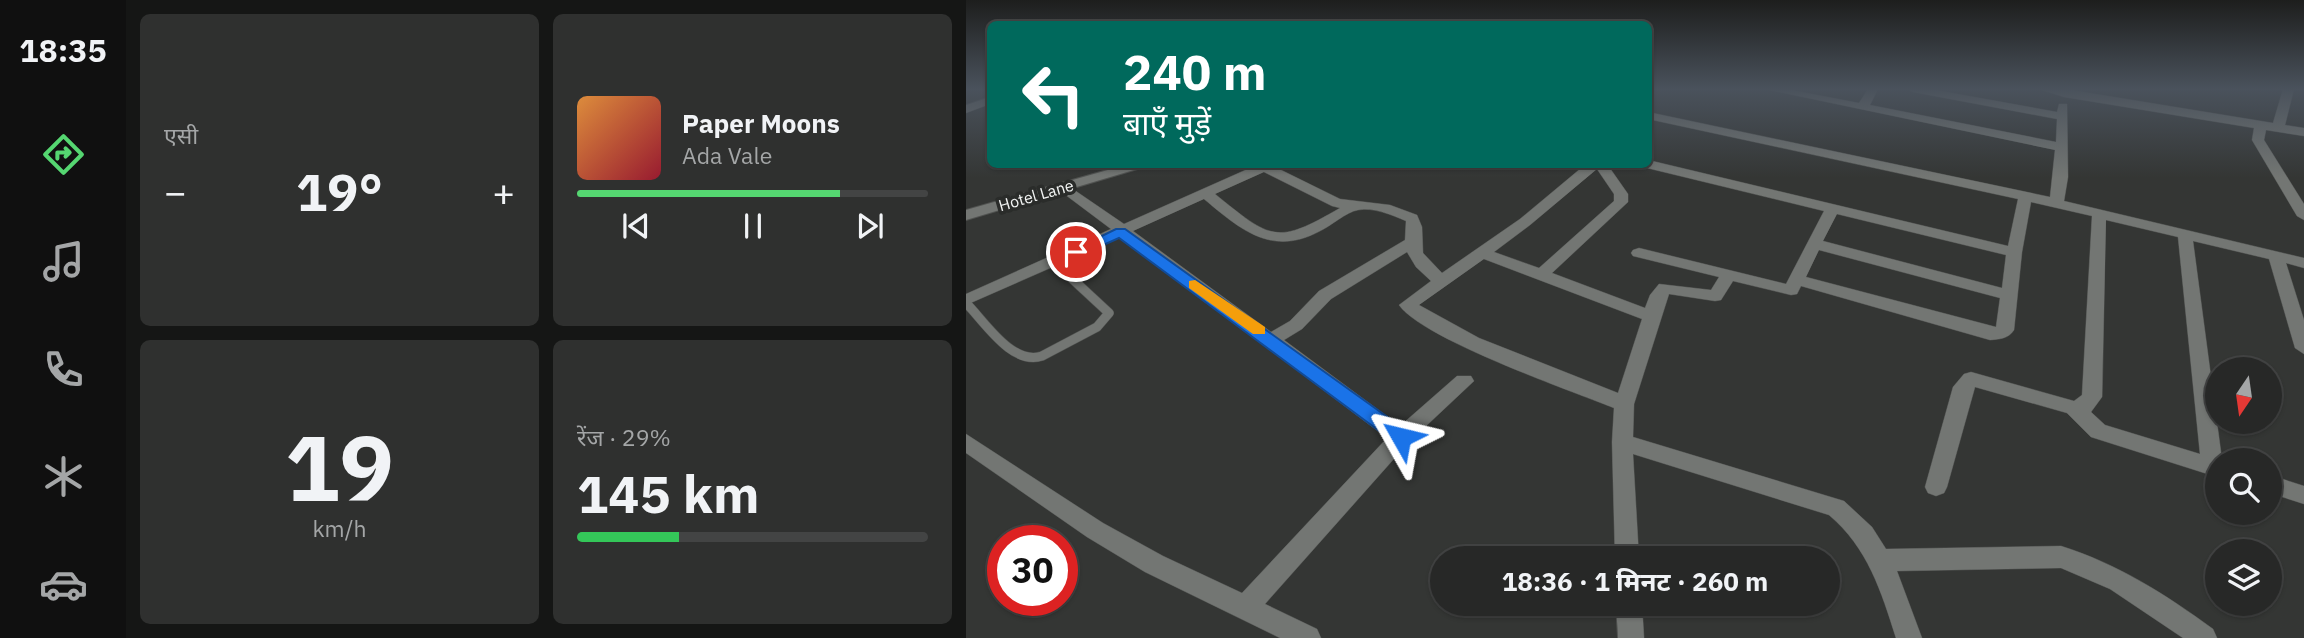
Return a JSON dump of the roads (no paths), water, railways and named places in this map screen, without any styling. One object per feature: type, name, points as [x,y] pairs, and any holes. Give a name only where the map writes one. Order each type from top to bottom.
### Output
[{"type":"street","points":[[1665,119],[2056,203],[2304,263]]},
{"type":"street","points":[[1920,119],[2061,148]]},
{"type":"street","points":[[2056,203],[2061,119]]},
{"type":"street","points":[[2219,119],[2304,132]]},
{"type":"street","points":[[2278,128],[2281,119]]},
{"type":"street","points":[[2260,126],[2258,140],[2304,216]]},
{"type":"street","points":[[1652,165],[2014,252]]},
{"type":"street","name":"Hotel Lane","points":[[966,215],[1067,190],[1135,168]]},
{"type":"street","points":[[966,302],[1264,168]]},
{"type":"street","points":[[1271,168],[1315,195],[1352,207],[1390,209],[1412,219],[1415,223],[1413,242],[1417,259],[1442,281]]},
{"type":"street","points":[[1590,168],[1483,253],[1414,299],[1409,308],[1504,355],[1624,404]]},
{"type":"street","points":[[1542,274],[1621,202],[1621,194],[1603,168]]},
{"type":"street","points":[[1067,190],[1401,437]]},
{"type":"street","points":[[1206,194],[1253,229],[1284,238],[1297,236],[1352,207]]},
{"type":"street","points":[[1798,280],[1990,334],[2002,333],[2005,330],[2014,252],[2025,198]]},
{"type":"street","points":[[1639,253],[1791,290],[1833,207]]},
{"type":"street","points":[[1936,487],[1963,387],[1971,379],[2074,408],[2082,408],[2092,397],[2099,214]]},
{"type":"street","points":[[2185,235],[2212,448]]},
{"type":"street","points":[[1271,340],[1296,325],[1325,295],[1413,242]]},
{"type":"street","points":[[1815,244],[2010,295]]},
{"type":"street","points":[[1483,253],[1651,316]]},
{"type":"street","points":[[2276,257],[2304,348]]},
{"type":"street","points":[[1626,546],[1622,442],[1624,404],[1658,295],[1665,288],[1715,296],[1729,275]]},
{"type":"street","points":[[1246,607],[1401,437],[1464,381]]},
{"type":"street","points":[[2074,408],[2098,431],[2205,465]]},
{"type":"street","points":[[966,442],[1095,530],[1154,564],[1246,607],[1299,636]]},
{"type":"street","points":[[1622,442],[1836,508],[1854,520],[1882,560],[1909,638]]},
{"type":"street","points":[[2282,488],[2304,495]]},
{"type":"street","points":[[1882,560],[2062,557],[2141,593],[2204,638]]},
{"type":"street","points":[[1629,616],[1630,638]]},
{"type":"lane","points":[[966,302],[1018,356],[1033,359],[1042,356],[1097,327],[1109,313],[1054,262]]}]
